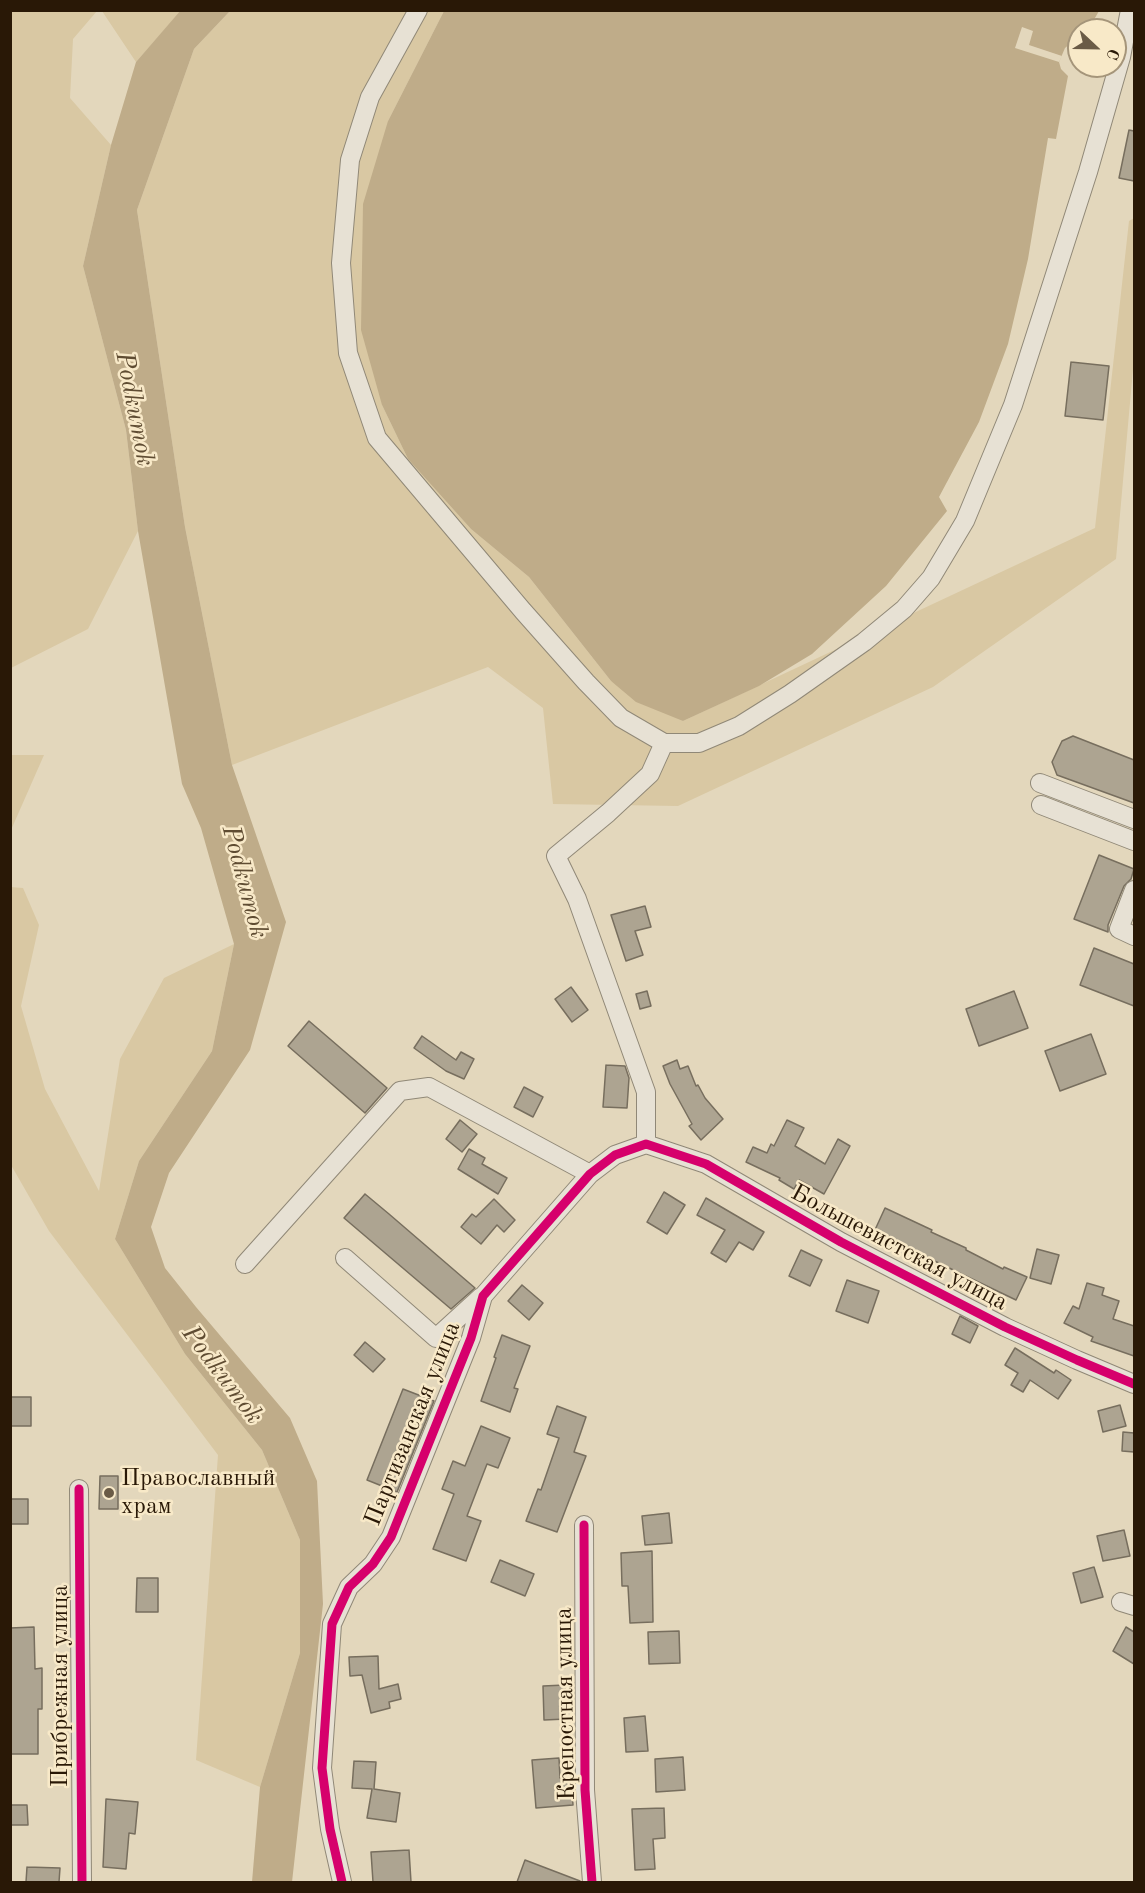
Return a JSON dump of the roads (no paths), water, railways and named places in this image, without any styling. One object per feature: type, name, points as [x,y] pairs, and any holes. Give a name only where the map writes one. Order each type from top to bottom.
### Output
[{"type":"street","points":[[418,10],[370,97],[350,160],[341,263],[348,353],[377,438],[586,682],[621,718],[664,743],[699,743],[739,726],[790,694],[864,642],[904,609],[931,578],[965,521],[1013,405],[1088,172],[1128,58],[1130,10]]},
{"type":"street","points":[[646,1144],[646,1092],[578,899],[556,856],[651,774],[664,743]]},
{"type":"street","points":[[1040,783],[1134,819]]},
{"type":"street","points":[[1041,805],[1134,841]]},
{"type":"street","points":[[1134,890],[1119,929],[1134,936]]},
{"type":"street","points":[[245,1264],[400,1091],[429,1087],[590,1174]]},
{"type":"street","name":"Партизанская улица","points":[[342,1882],[330,1829],[322,1768],[332,1624],[349,1587],[372,1564],[391,1537],[471,1338],[483,1296],[590,1174],[615,1155],[646,1144]]},
{"type":"street","name":"Большевистская улица","points":[[646,1144],[706,1164],[841,1242],[1005,1327],[1134,1384]]},
{"type":"street","points":[[345,1258],[436,1338],[483,1296]]},
{"type":"street","name":"Прибрежная улица","points":[[79,1489],[82,1882]]},
{"type":"street","name":"Крепостная улица","points":[[584,1525],[585,1791],[592,1882]]},
{"type":"water","name":"Podkumok","points":[[181,10],[230,11],[194,49],[137,210],[185,527],[232,765],[286,922],[250,1050],[169,1173],[151,1227],[165,1268],[290,1418],[317,1481],[323,1604],[292,1882],[252,1882],[260,1787],[300,1653],[300,1540],[262,1450],[185,1354],[115,1239],[139,1161],[212,1051],[234,944],[201,828],[182,784],[138,531],[126,430],[83,266],[111,145],[136,62]]},
{"type":"water","points":[[444,11],[1099,11],[1095,18],[1067,18],[1067,46],[1059,62],[1068,78],[1056,139],[1048,138],[1028,259],[1008,344],[979,422],[939,497],[947,511],[886,586],[812,654],[759,686],[683,721],[636,702],[611,681],[529,577],[471,529],[408,459],[382,405],[361,330],[363,204],[388,121]]},
{"type":"place","name":"Православный храм","points":[[109,1493]]}]
